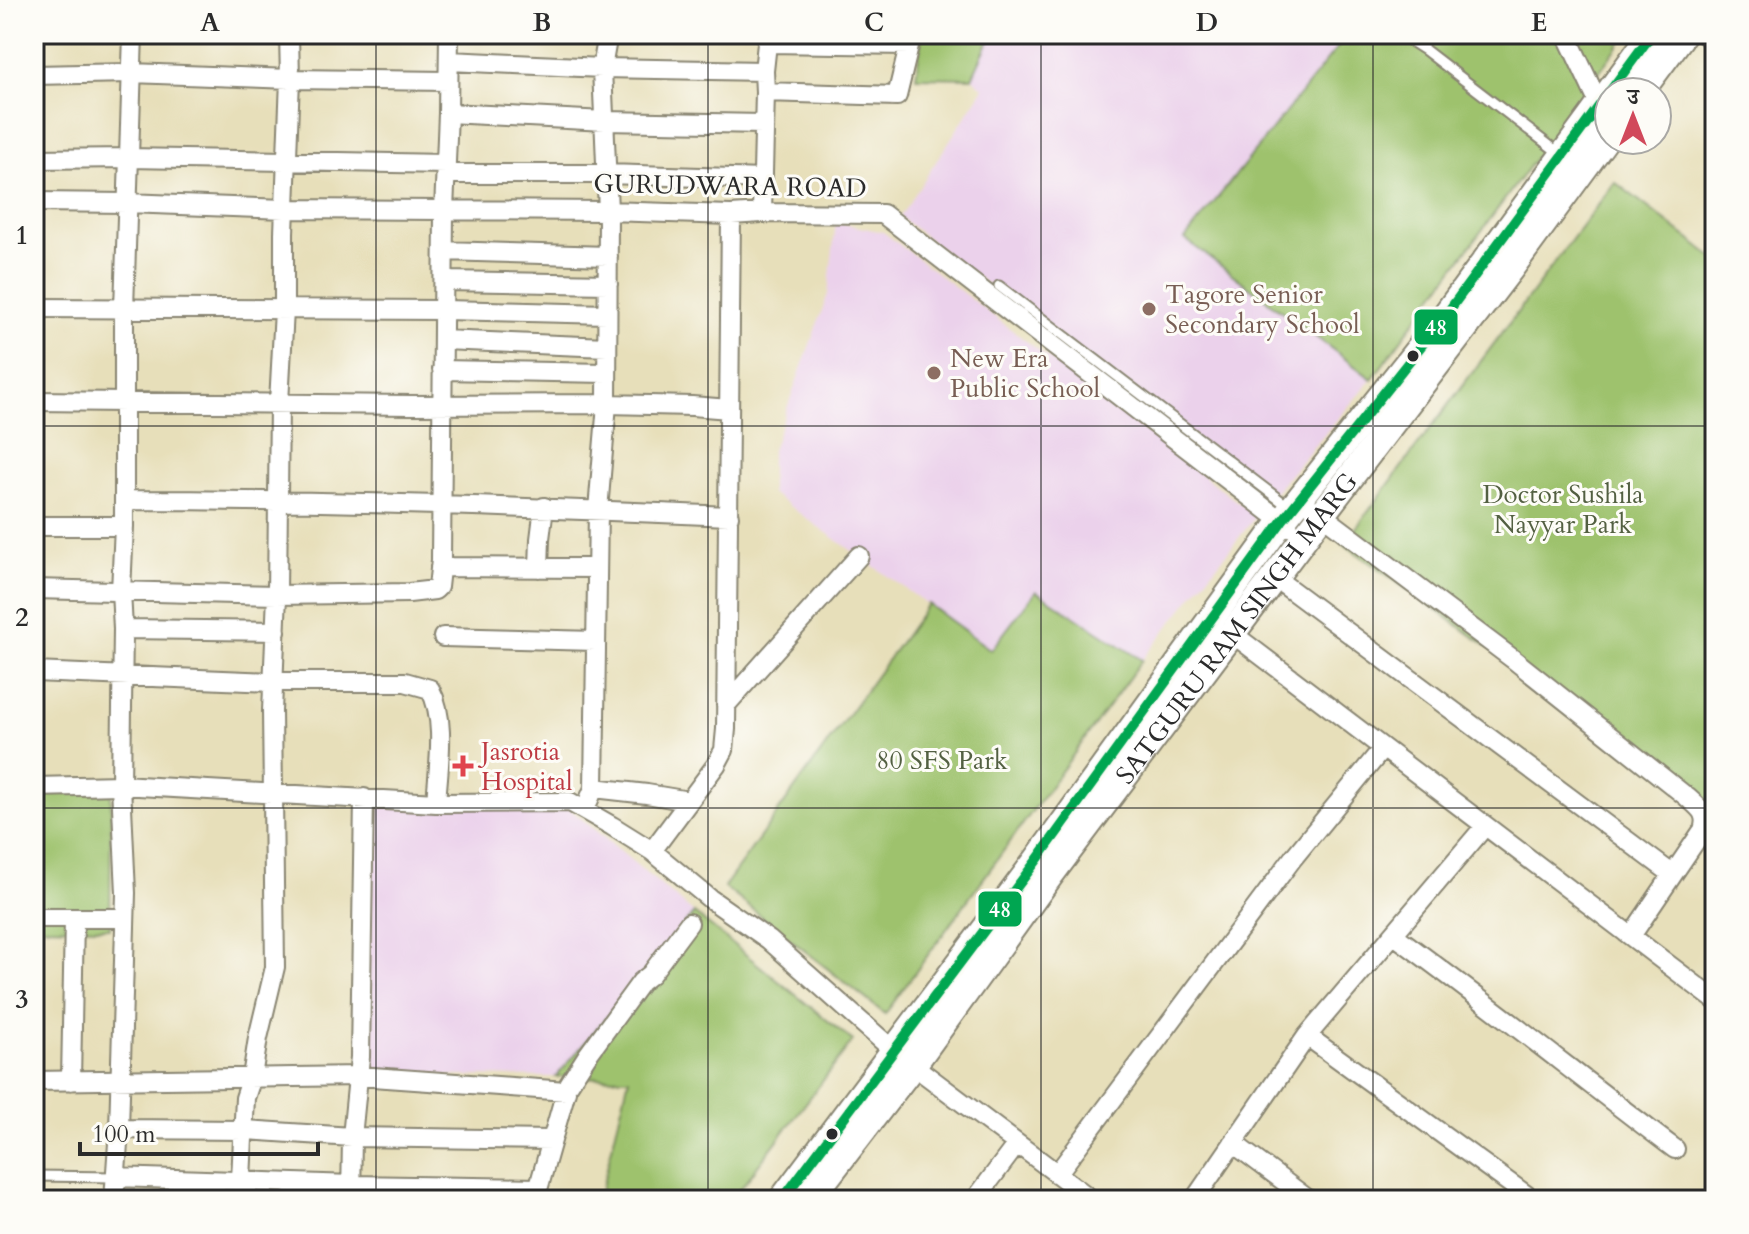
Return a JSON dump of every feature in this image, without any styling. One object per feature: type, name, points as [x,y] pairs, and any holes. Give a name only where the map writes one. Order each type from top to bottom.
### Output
[{"type":"main road","name":"SATGURU RAM SINGH MARG","points":[[1620,76],[1652,34]]},
{"type":"main road","points":[[1652,76],[1683,34]]},
{"type":"main road","name":"SATGURU RAM SINGH MARG","points":[[809,1200],[1046,848],[1291,510],[1445,316],[1593,112]]},
{"type":"main road","name":"SATGURU RAM SINGH MARG","points":[[782,1200],[903,1058],[1051,874],[1593,156]]},
{"type":"street","points":[[114,1200],[126,893],[121,785],[121,591],[124,309],[133,34]]},
{"type":"street","points":[[241,1190],[245,1098],[275,967],[273,682],[289,34]]},
{"type":"street","points":[[34,589],[277,595],[409,593],[438,587],[449,34]]},
{"type":"street","points":[[585,809],[594,788],[596,568],[607,404],[608,211],[602,68],[608,34]]},
{"type":"street","points":[[1566,34],[1593,91]]},
{"type":"street","points":[[1704,34],[1715,42]]},
{"type":"street","points":[[762,213],[764,71],[768,39],[911,39],[897,96],[765,92]]},
{"type":"street","points":[[449,61],[764,71]]},
{"type":"street","points":[[34,75],[131,73],[448,81]]},
{"type":"street","points":[[448,113],[605,121],[763,124]]},
{"type":"street","points":[[34,159],[286,160],[446,169],[763,179]]},
{"type":"street","name":"GURUDWARA ROAD","points":[[34,202],[285,209],[883,214],[1291,510],[1304,538]]},
{"type":"street","points":[[652,851],[724,750],[731,215]]},
{"type":"street","points":[[444,251],[608,256]]},
{"type":"street","points":[[444,281],[608,284]]},
{"type":"street","points":[[34,308],[607,314]]},
{"type":"street","points":[[443,340],[607,347]]},
{"type":"street","points":[[442,370],[607,373]]},
{"type":"street","points":[[34,401],[607,404],[729,409]]},
{"type":"street","points":[[124,500],[278,500],[544,507],[729,516]]},
{"type":"street","points":[[539,568],[544,507]]},
{"type":"street","points":[[1291,510],[1322,514],[1525,669],[1704,813],[1706,821],[1703,830],[1631,936]]},
{"type":"street","points":[[34,526],[124,526]]},
{"type":"street","points":[[726,705],[859,556]]},
{"type":"street","points":[[440,567],[596,568]]},
{"type":"street","points":[[1275,578],[1672,874]]},
{"type":"street","points":[[123,629],[276,631]]},
{"type":"street","points":[[1233,634],[1715,1000]]},
{"type":"street","points":[[443,637],[596,641]]},
{"type":"street","points":[[34,672],[273,682],[405,682],[430,689],[440,719],[436,803]]},
{"type":"street","points":[[1057,1174],[1293,858],[1383,748]]},
{"type":"street","points":[[34,787],[121,785],[436,803],[570,802],[652,851],[709,898],[769,940],[903,1058],[1092,1200]]},
{"type":"street","points":[[594,788],[689,801]]},
{"type":"street","points":[[351,1193],[352,1137],[359,1076],[364,798]]},
{"type":"street","points":[[1194,1200],[1307,1036],[1485,826]]},
{"type":"street","points":[[569,1084],[641,982],[651,974],[709,898]]},
{"type":"street","points":[[34,918],[125,918]]},
{"type":"street","points":[[71,1081],[74,918]]},
{"type":"street","points":[[1394,935],[1473,992],[1675,1149]]},
{"type":"street","points":[[1307,1036],[1533,1200]]},
{"type":"street","points":[[34,1081],[359,1076],[566,1091],[537,1194],[241,1190],[116,1177]]},
{"type":"street","points":[[119,1129],[552,1140]]},
{"type":"street","points":[[1233,1143],[1309,1200]]},
{"type":"street","points":[[975,1200],[1017,1144]]},
{"type":"lane","points":[[1400,34],[1562,155]]},
{"type":"lane","points":[[999,286],[1291,510]]},
{"type":"lane","points":[[34,1176],[116,1177]]},
{"type":"shaded area","name":"Tagore Senior Secondary School","points":[[992,34],[1348,34],[1185,239],[1372,379],[1267,501],[900,217],[984,88],[972,78]]},
{"type":"shaded area","name":"New Era Public School","points":[[836,222],[883,232],[1256,516],[1142,660],[1036,591],[991,650],[771,493],[771,453],[828,294]]},
{"type":"shaded area","points":[[367,795],[559,800],[694,913],[556,1077],[368,1075]]},
{"type":"green space","points":[[922,34],[992,34],[972,78],[916,77]]},
{"type":"green space","points":[[1348,34],[1627,34],[1372,379],[1185,239]]},
{"type":"green space","name":"Doctor Sushila Nayyar Park","points":[[1615,182],[1715,259],[1715,809],[1344,544]]},
{"type":"green space","name":"80 SFS Park","points":[[1036,591],[1142,660],[885,1014],[724,887],[928,604],[991,650]]},
{"type":"green space","points":[[34,793],[111,793],[110,928],[34,927]]},
{"type":"green space","points":[[694,913],[853,1041],[732,1200],[599,1200],[629,1078],[556,1077]]},
{"type":"transit line","name":"48","points":[[782,1200],[1037,860],[1282,521],[1445,316],[1652,34]]},
{"type":"place","name":"Tagore Senior Secondary School","points":[[1149,309]]},
{"type":"place","name":"New Era Public School","points":[[934,373]]},
{"type":"place","name":"Jasrotia Hospital","points":[[463,766]]}]
